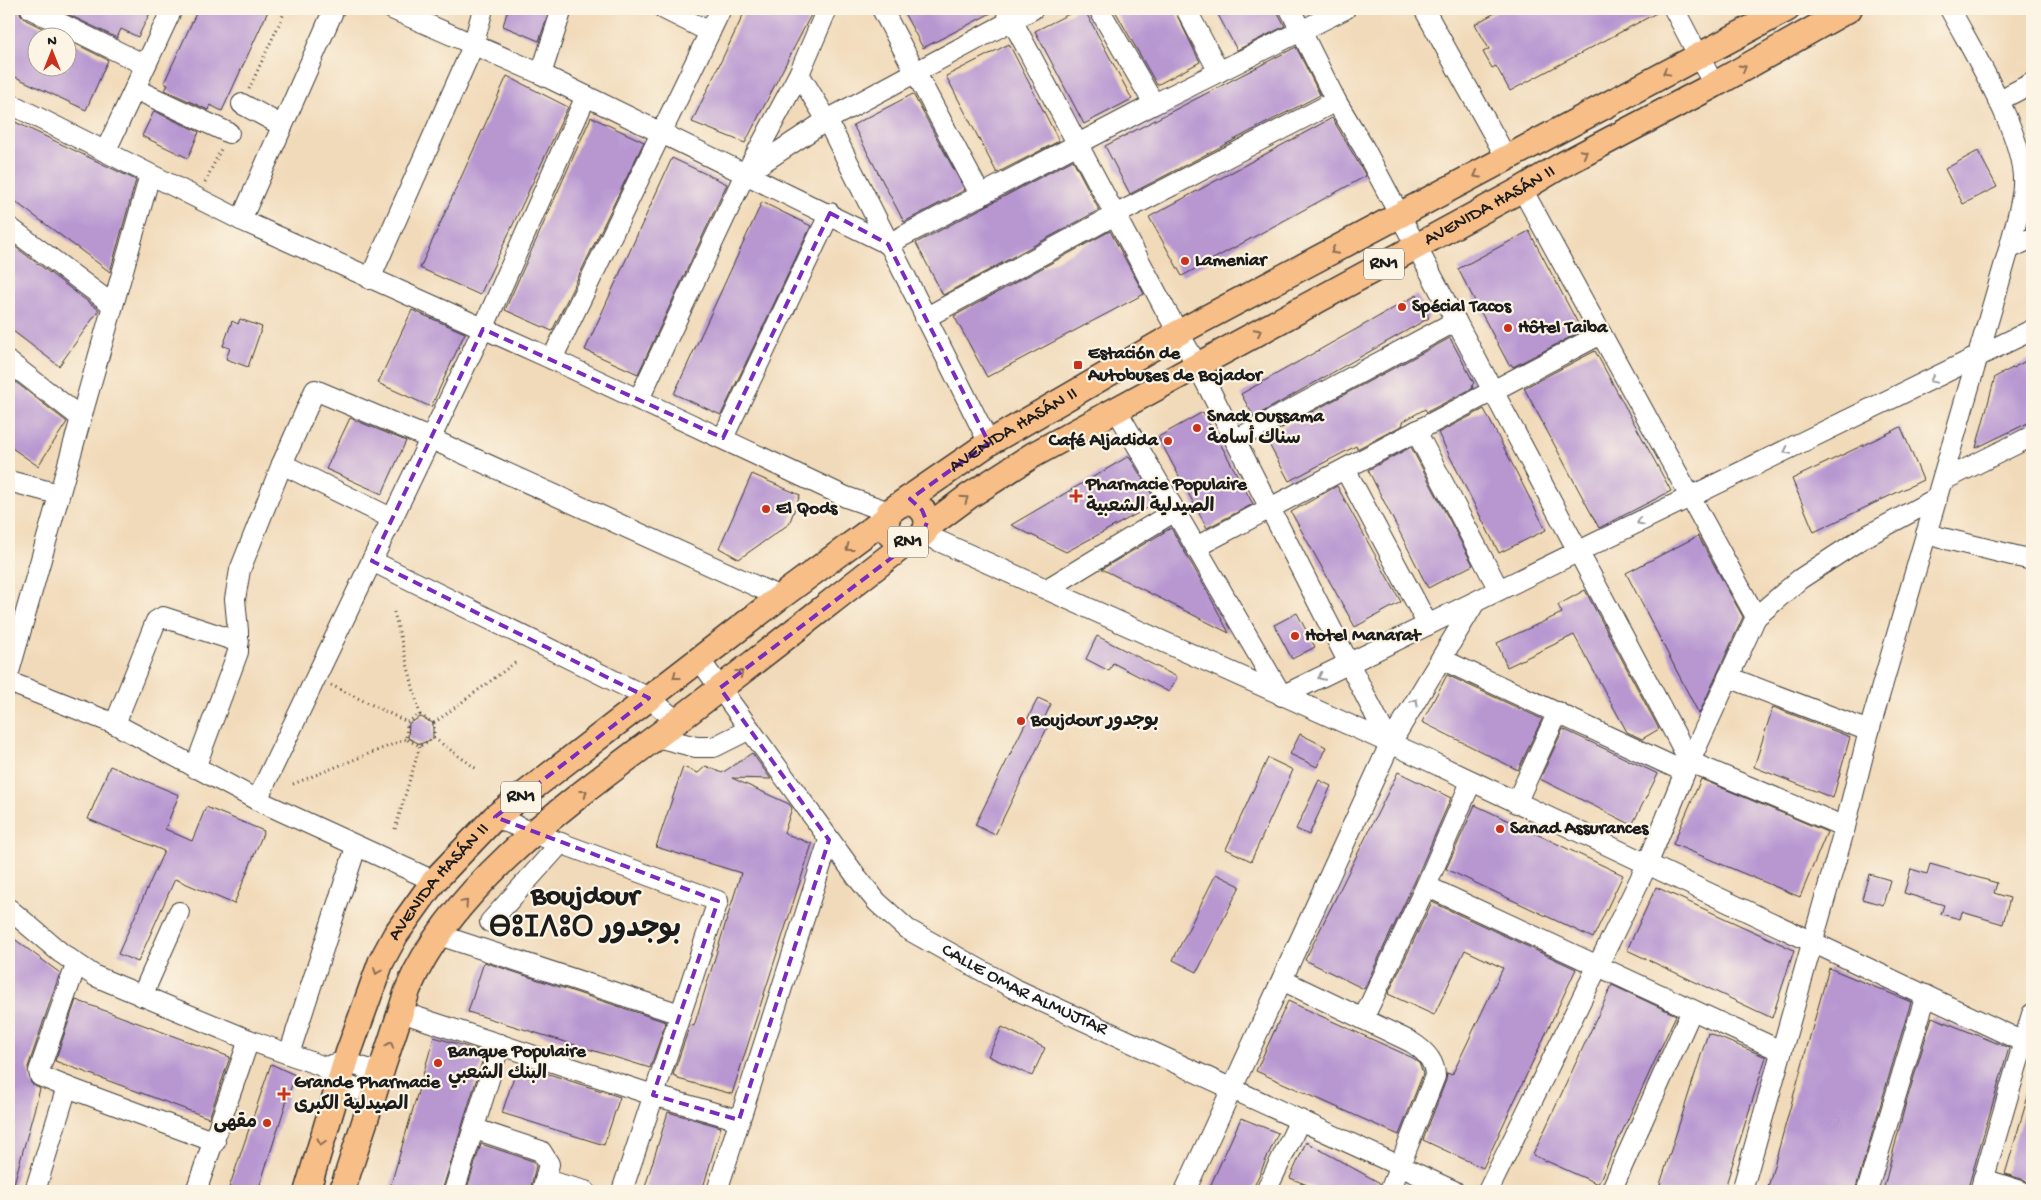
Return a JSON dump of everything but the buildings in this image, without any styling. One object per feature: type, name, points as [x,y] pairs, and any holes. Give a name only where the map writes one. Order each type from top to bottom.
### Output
[{"type":"main road","name":"AVENIDA HASÁN II","points":[[307,1191],[335,1071],[381,962],[396,934],[434,881],[495,817],[780,597],[894,511],[989,443],[1178,333],[1787,9]]},
{"type":"main road","name":"AVENIDA HASÁN II","points":[[342,1191],[418,965],[465,902],[533,833],[968,496],[1033,455],[1522,189],[1562,165],[1714,85],[1849,9]]},
{"type":"main road","name":"RN1","points":[[912,503],[922,510],[926,516],[919,535],[896,539],[891,535],[888,530],[894,511],[912,503]]},
{"type":"street","points":[[31,9],[57,14],[145,65]]},
{"type":"street","points":[[106,150],[172,9]]},
{"type":"street","points":[[241,220],[281,125],[334,9]]},
{"type":"street","points":[[392,9],[473,46],[541,74],[745,174],[830,213],[888,244]]},
{"type":"street","points":[[370,279],[473,46],[483,9]]},
{"type":"street","points":[[541,74],[562,9]]},
{"type":"street","points":[[664,9],[710,32]]},
{"type":"street","points":[[552,359],[721,9]]},
{"type":"street","points":[[639,399],[745,174],[799,74],[827,9]]},
{"type":"street","points":[[882,9],[981,196]]},
{"type":"street","points":[[745,174],[827,120],[916,71],[1009,14],[1033,9]]},
{"type":"street","points":[[1098,9],[1154,104]]},
{"type":"street","points":[[1186,9],[1219,72]]},
{"type":"street","points":[[1290,9],[1336,101],[1400,216],[1579,552],[1688,767]]},
{"type":"street","points":[[888,244],[1154,104],[1345,9]]},
{"type":"street","points":[[1424,9],[1507,159]]},
{"type":"street","points":[[1674,9],[1714,85]]},
{"type":"street","points":[[1742,1191],[1845,827],[1869,731],[2028,182],[2016,139],[1950,9]]},
{"type":"street","points":[[1009,14],[1114,215],[1197,366],[1390,744]]},
{"type":"street","points":[[799,74],[827,120],[989,443]]},
{"type":"street","points":[[1998,101],[2032,83]]},
{"type":"street","points":[[135,89],[229,133]]},
{"type":"street","points":[[257,800],[429,438],[483,329],[586,96]]},
{"type":"street","points":[[925,318],[1114,215],[1336,101]]},
{"type":"street","points":[[9,103],[106,150],[241,220],[552,359],[846,497],[894,511]]},
{"type":"street","points":[[242,104],[281,125]]},
{"type":"street","points":[[9,672],[150,174]]},
{"type":"street","points":[[1522,189],[1756,617]]},
{"type":"street","points":[[723,438],[830,213]]},
{"type":"street","points":[[9,227],[113,305]]},
{"type":"street","points":[[2009,249],[2032,238]]},
{"type":"street","points":[[1235,440],[1456,321]]},
{"type":"street","points":[[1282,696],[1977,359],[2032,330]]},
{"type":"street","points":[[1196,547],[1601,334]]},
{"type":"street","points":[[9,362],[80,417]]},
{"type":"street","points":[[195,768],[235,662],[239,642],[235,599],[240,570],[282,464],[315,390],[429,438],[780,597]]},
{"type":"street","points":[[1116,409],[1282,696]]},
{"type":"street","points":[[1416,431],[1499,590]]},
{"type":"street","points":[[1488,1191],[1647,864],[1688,767],[1756,617],[1815,569],[1940,489],[2032,436]]},
{"type":"street","points":[[282,464],[391,518]]},
{"type":"street","points":[[1345,469],[1428,625]]},
{"type":"street","points":[[9,481],[58,494]]},
{"type":"street","points":[[1047,589],[1175,511]]},
{"type":"street","points":[[1926,534],[2032,560]]},
{"type":"street","points":[[919,535],[1047,589],[1390,744],[2028,1044]]},
{"type":"street","points":[[372,561],[649,698],[677,721]]},
{"type":"street","points":[[1184,1191],[1390,744],[1475,602]]},
{"type":"street","points":[[114,724],[159,618],[163,617],[239,642]]},
{"type":"street","name":"CALLE OMAR ALMUJTAR","points":[[699,659],[829,840],[877,902],[906,929],[1013,988],[1454,1191]]},
{"type":"street","points":[[1442,659],[1558,712],[1688,767],[1845,827]]},
{"type":"street","points":[[1728,677],[1869,731]]},
{"type":"street","points":[[9,682],[114,724],[257,800],[356,847],[434,881]]},
{"type":"street","points":[[1516,803],[1558,712]]},
{"type":"street","points":[[657,737],[696,747],[714,747],[750,729]]},
{"type":"street","points":[[1363,1019],[1426,886],[1471,782]]},
{"type":"street","points":[[495,817],[561,844],[718,901],[622,1191]]},
{"type":"street","points":[[717,1191],[829,840]]},
{"type":"street","points":[[490,922],[561,844]]},
{"type":"street","points":[[289,1054],[356,847]]},
{"type":"street","points":[[1426,886],[1781,1051]]},
{"type":"street","points":[[9,909],[76,964],[95,976],[249,1040],[377,1084]]},
{"type":"street","points":[[142,996],[179,912]]},
{"type":"street","points":[[439,935],[680,1014]]},
{"type":"street","points":[[76,964],[38,1071],[40,1076],[215,1142]]},
{"type":"street","points":[[1282,980],[1419,1047],[1433,1063],[1435,1076],[1390,1191]]},
{"type":"street","points":[[1867,1191],[1926,996]]},
{"type":"street","points":[[1612,1191],[1692,1010]]},
{"type":"street","points":[[401,1012],[653,1095],[739,1120]]},
{"type":"street","points":[[2021,1191],[1981,1185],[2028,1044],[2032,1014]]},
{"type":"street","points":[[196,1191],[215,1142],[249,1040]]},
{"type":"street","points":[[454,1191],[475,1129],[500,1044]]},
{"type":"street","points":[[36,1191],[67,1087]]},
{"type":"street","points":[[1266,1191],[1300,1120]]},
{"type":"street","points":[[475,1129],[541,1151],[548,1159],[549,1164],[544,1185],[585,1191]]},
{"type":"path","points":[[394,612],[420,715],[434,723]]},
{"type":"path","points":[[434,723],[516,662]]},
{"type":"path","points":[[316,677],[407,722]]},
{"type":"path","points":[[407,722],[420,715]]},
{"type":"path","points":[[406,739],[407,722]]},
{"type":"path","points":[[434,723],[434,738]]},
{"type":"path","points":[[395,828],[420,746],[434,738]]},
{"type":"path","points":[[434,738],[478,770]]},
{"type":"path","points":[[294,784],[406,739],[420,746]]},
{"type":"highlighted area","points":[[830,213],[888,244],[989,443],[910,499],[922,510],[927,522],[923,534],[720,688],[829,840],[739,1120],[653,1095],[718,901],[495,817],[649,698],[372,561],[483,329],[723,438]]},
{"type":"place","name":"Lameniar","points":[[1185,261]]},
{"type":"place","name":"Spécial Tacos","points":[[1402,307]]},
{"type":"place","name":"Hôtel Taiba","points":[[1508,328]]},
{"type":"place","name":"Estación de Autobuses de Bojador","points":[[1078,365]]},
{"type":"place","name":"Snack Oussama سناك أسامة","points":[[1197,428]]},
{"type":"place","name":"Café Aljadida","points":[[1168,441]]},
{"type":"place","name":"Pharmacie Populaire الصيدلية الشعبية","points":[[1076,496]]},
{"type":"place","name":"El Qods","points":[[766,509]]},
{"type":"place","name":"Hotel Manarat","points":[[1295,636]]},
{"type":"place","name":"Boujdour بوجدور","points":[[1021,721]]},
{"type":"place","name":"Sanad Assurances","points":[[1500,829]]},
{"type":"place","name":"Banque Populaire البنك الشعبي","points":[[438,1063]]},
{"type":"place","name":"Grande Pharmacie الصيدلية الكبرى","points":[[284,1094]]},
{"type":"place","name":"مقهى","points":[[267,1123]]},
{"type":"district","name":"Boujdour ⴱⵓⵊⴷⵓⵔ بوجدور","points":[[585,915]]}]
